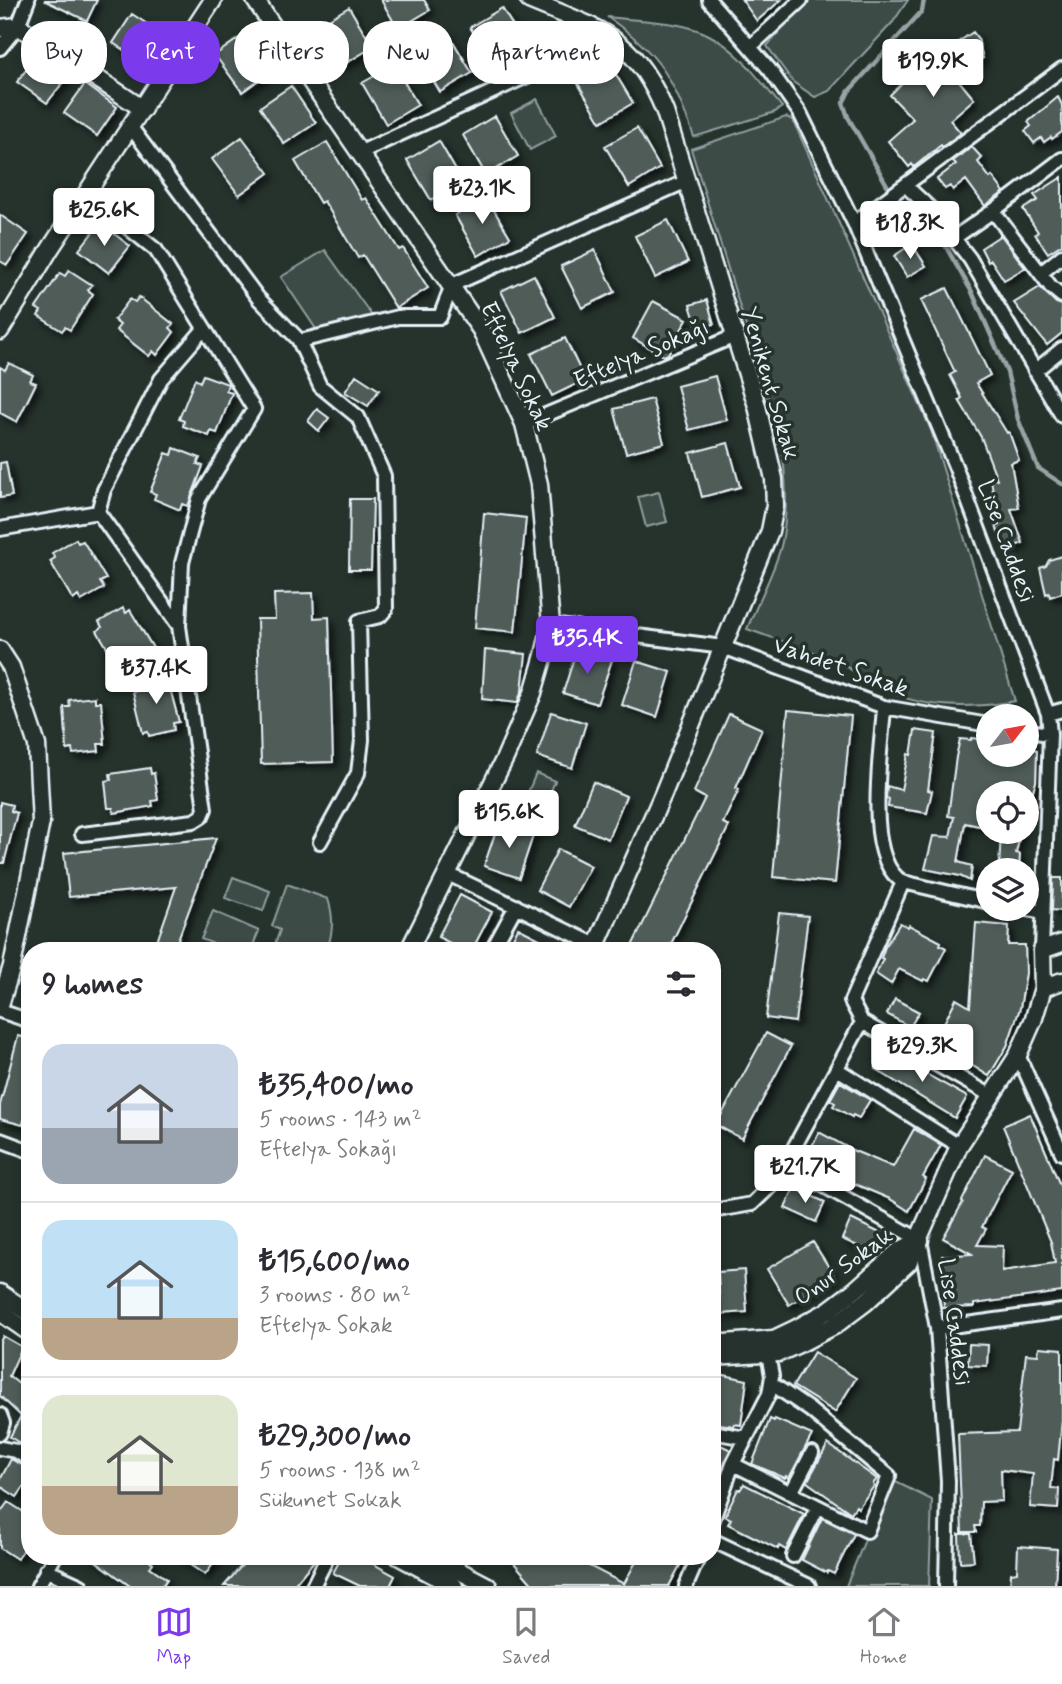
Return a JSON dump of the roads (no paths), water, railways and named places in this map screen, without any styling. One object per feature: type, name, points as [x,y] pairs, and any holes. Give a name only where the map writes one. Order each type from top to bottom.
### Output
[{"type":"street","points":[[0,48],[18,26],[28,0]]},
{"type":"street","points":[[0,331],[213,0]]},
{"type":"street","name":"Eftelya Sokak","points":[[255,0],[481,330],[524,424],[539,484],[551,625],[533,693],[505,758],[414,942]]},
{"type":"street","name":"Yenikent Sokak","points":[[529,0],[576,21]]},
{"type":"street","name":"Lise Caddesi","points":[[709,0],[770,70],[800,113],[854,223],[955,466],[1048,715],[1050,734],[1042,912],[1043,988],[1018,1055],[959,1146],[920,1240],[937,1328],[948,1481],[946,1586]]},
{"type":"street","points":[[750,47],[801,0]]},
{"type":"street","points":[[0,28],[18,26],[143,108]]},
{"type":"street","name":"Yenikent Sokak","points":[[598,942],[663,794],[723,647],[770,531],[775,506],[774,479],[757,406],[687,181],[656,89],[624,48]]},
{"type":"street","points":[[854,223],[1062,69]]},
{"type":"street","points":[[360,152],[509,84]]},
{"type":"street","points":[[130,126],[258,298],[299,341],[320,386],[341,406],[358,417],[384,477],[386,609],[380,616],[359,621],[362,740],[358,773],[320,842]]},
{"type":"street","points":[[954,238],[1062,159]]},
{"type":"street","points":[[299,341],[398,317],[440,317],[452,285],[687,181]]},
{"type":"street","points":[[906,186],[933,211],[970,259],[1062,416]]},
{"type":"street","points":[[82,834],[194,821],[202,816],[205,809],[179,626],[182,563],[199,499],[254,409],[156,250],[86,194]]},
{"type":"street","points":[[993,211],[1062,296]]},
{"type":"street","points":[[1041,273],[1062,256]]},
{"type":"street","points":[[98,512],[104,490],[161,379],[204,329]]},
{"type":"street","name":"Eftelya Sokağı","points":[[524,424],[735,336]]},
{"type":"street","points":[[1035,371],[1062,349]]},
{"type":"street","points":[[0,529],[98,512]]},
{"type":"street","points":[[98,512],[179,626]]},
{"type":"street","points":[[551,625],[723,647]]},
{"type":"street","name":"Vahdet Sokak","points":[[723,647],[884,707],[976,723]]},
{"type":"street","points":[[0,650],[11,667],[37,745],[41,822],[5,971],[0,1005]]},
{"type":"street","points":[[884,707],[877,814],[884,856],[893,875],[903,882],[976,899]]},
{"type":"street","points":[[1048,715],[1062,710]]},
{"type":"street","points":[[1040,733],[1050,734]]},
{"type":"street","points":[[448,874],[584,942]]},
{"type":"street","points":[[903,882],[851,1001],[862,1022],[990,1095]]},
{"type":"street","points":[[496,942],[516,906]]},
{"type":"street","points":[[1042,950],[1062,943]]},
{"type":"street","points":[[1043,988],[1062,981]]},
{"type":"street","points":[[0,1011],[21,1018]]},
{"type":"street","points":[[721,1209],[752,1203],[776,1181],[862,1022]]},
{"type":"street","points":[[1018,1055],[1062,1153]]},
{"type":"street","points":[[837,1069],[959,1146]]},
{"type":"street","points":[[0,1140],[21,1148]]},
{"type":"street","points":[[785,1164],[920,1240]]},
{"type":"street","name":"Onur Sokak","points":[[721,1342],[774,1339],[795,1329],[826,1312],[899,1251],[920,1240]]},
{"type":"street","name":"Onur Sokak","points":[[721,1357],[779,1353],[834,1326],[908,1263],[920,1240]]},
{"type":"street","points":[[0,1293],[21,1308]]},
{"type":"street","points":[[937,1328],[1062,1311]]},
{"type":"street","points":[[0,1312],[21,1327]]},
{"type":"street","points":[[721,1497],[733,1464],[772,1384],[768,1354]]},
{"type":"street","points":[[733,1464],[866,1531],[889,1476],[810,1410],[772,1384]]},
{"type":"street","points":[[0,1415],[3,1423],[0,1433]]},
{"type":"street","points":[[721,1434],[746,1438]]},
{"type":"street","points":[[0,1448],[21,1454]]},
{"type":"street","points":[[791,1493],[812,1453]]},
{"type":"street","points":[[793,1556],[818,1507]]},
{"type":"street","points":[[721,1544],[809,1586]]},
{"type":"street","points":[[38,1586],[49,1565]]},
{"type":"street","points":[[313,1586],[324,1565]]},
{"type":"street","points":[[415,1565],[454,1586]]},
{"type":"street","points":[[454,1565],[488,1586]]},
{"type":"street","points":[[685,1586],[695,1565]]},
{"type":"street","points":[[46,1570],[81,1586]]},
{"type":"waterway","points":[[887,185],[848,117],[843,103],[849,91],[922,11],[924,0]]},
{"type":"waterway","points":[[916,210],[935,228],[972,292],[1007,372],[1018,419],[1038,468],[1062,484]]}]
